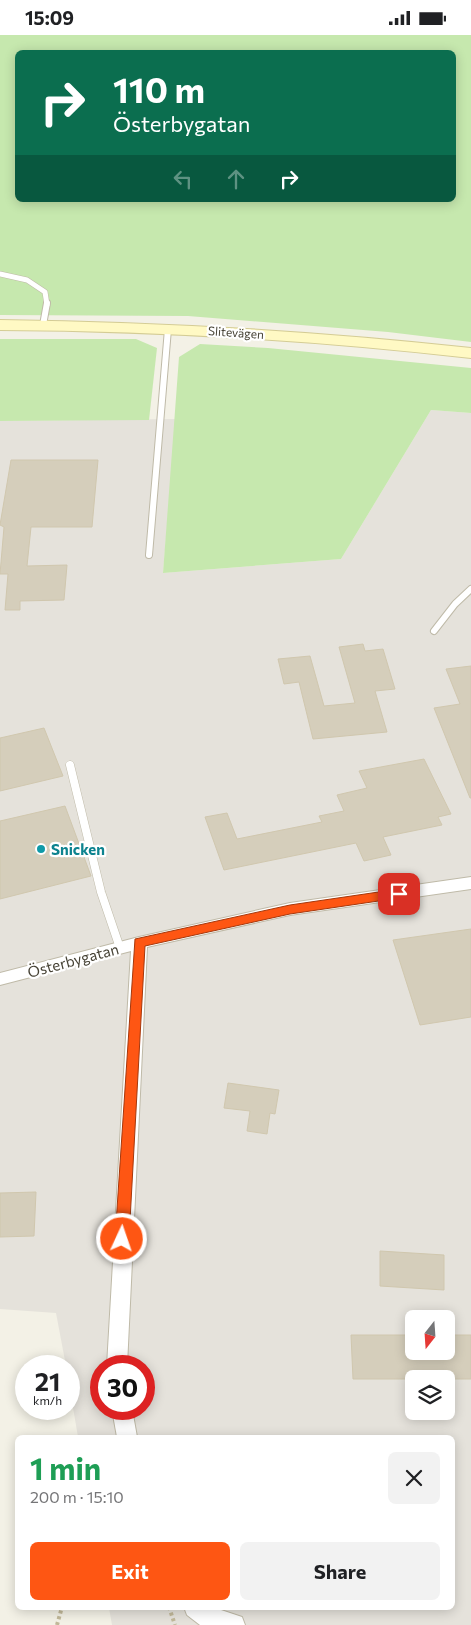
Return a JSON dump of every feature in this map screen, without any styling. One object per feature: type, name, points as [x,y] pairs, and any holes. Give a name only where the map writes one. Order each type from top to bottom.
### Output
[{"type":"main road","name":"Slitevägen","points":[[0,325],[168,329],[350,340],[471,353]]},
{"type":"street","name":"Österbygatan","points":[[0,979],[139,943],[290,909],[471,883]]},
{"type":"street","points":[[117,1355],[123,1211],[139,943]]},
{"type":"street","points":[[124,1420],[127,1435]]},
{"type":"street","points":[[198,1610],[204,1616],[234,1625]]},
{"type":"lane","points":[[0,274],[27,280],[45,292],[47,306],[43,325]]},
{"type":"lane","points":[[149,555],[168,329]]},
{"type":"lane","points":[[434,631],[455,604],[471,589]]},
{"type":"lane","points":[[70,765],[101,892],[120,948]]},
{"type":"path","points":[[57,1625],[61,1610]]},
{"type":"path","points":[[170,1610],[175,1625]]},
{"type":"shaded area","points":[[431,410],[471,413],[471,1625],[112,1625],[109,1610],[455,1610],[455,1435],[78,1435],[75,1420],[80,1420],[80,1355],[64,1355],[56,1313],[0,1309],[0,421],[176,419],[163,573],[341,559]]},
{"type":"green space","points":[[0,35],[471,35],[471,342],[388,332],[188,316],[0,315]]},
{"type":"green space","points":[[0,339],[136,339],[157,348],[149,420],[0,421]]},
{"type":"green space","points":[[200,344],[268,348],[471,368],[471,413],[431,410],[341,559],[163,573],[179,357]]},
{"type":"building","points":[[11,460],[98,460],[92,527],[31,527],[27,566],[67,565],[64,600],[20,601],[20,610],[5,610],[8,574],[0,574],[4,527],[0,525]]},
{"type":"building","points":[[363,644],[365,651],[383,649],[395,689],[375,691],[387,732],[313,739],[299,682],[284,684],[278,659],[310,656],[324,706],[355,703],[339,647]]},
{"type":"building","points":[[471,666],[470,798],[434,708],[460,704],[446,669]]},
{"type":"building","points":[[44,728],[63,776],[0,791],[0,738]]},
{"type":"building","points":[[424,759],[451,814],[438,817],[442,825],[383,837],[391,855],[364,861],[356,843],[224,870],[205,817],[227,813],[237,839],[322,822],[319,816],[344,811],[337,795],[367,788],[359,771]]},
{"type":"building","name":"Snicken","points":[[65,806],[91,876],[0,899],[0,821]]},
{"type":"building","points":[[471,929],[471,1017],[420,1025],[393,940]]},
{"type":"building","points":[[228,1083],[279,1090],[275,1114],[270,1113],[267,1134],[247,1131],[250,1111],[224,1108]]},
{"type":"building","points":[[36,1192],[34,1236],[0,1237],[0,1193]]},
{"type":"building","points":[[380,1251],[444,1255],[444,1290],[380,1286]]},
{"type":"building","points":[[351,1335],[405,1335],[405,1360],[455,1360],[455,1335],[471,1335],[471,1379],[455,1379],[455,1370],[405,1370],[405,1379],[353,1379]]},
{"type":"place","name":"Snicken","points":[[41,849]]},
{"type":"route","points":[[122,1239],[139,943],[290,909],[399,894]]}]
